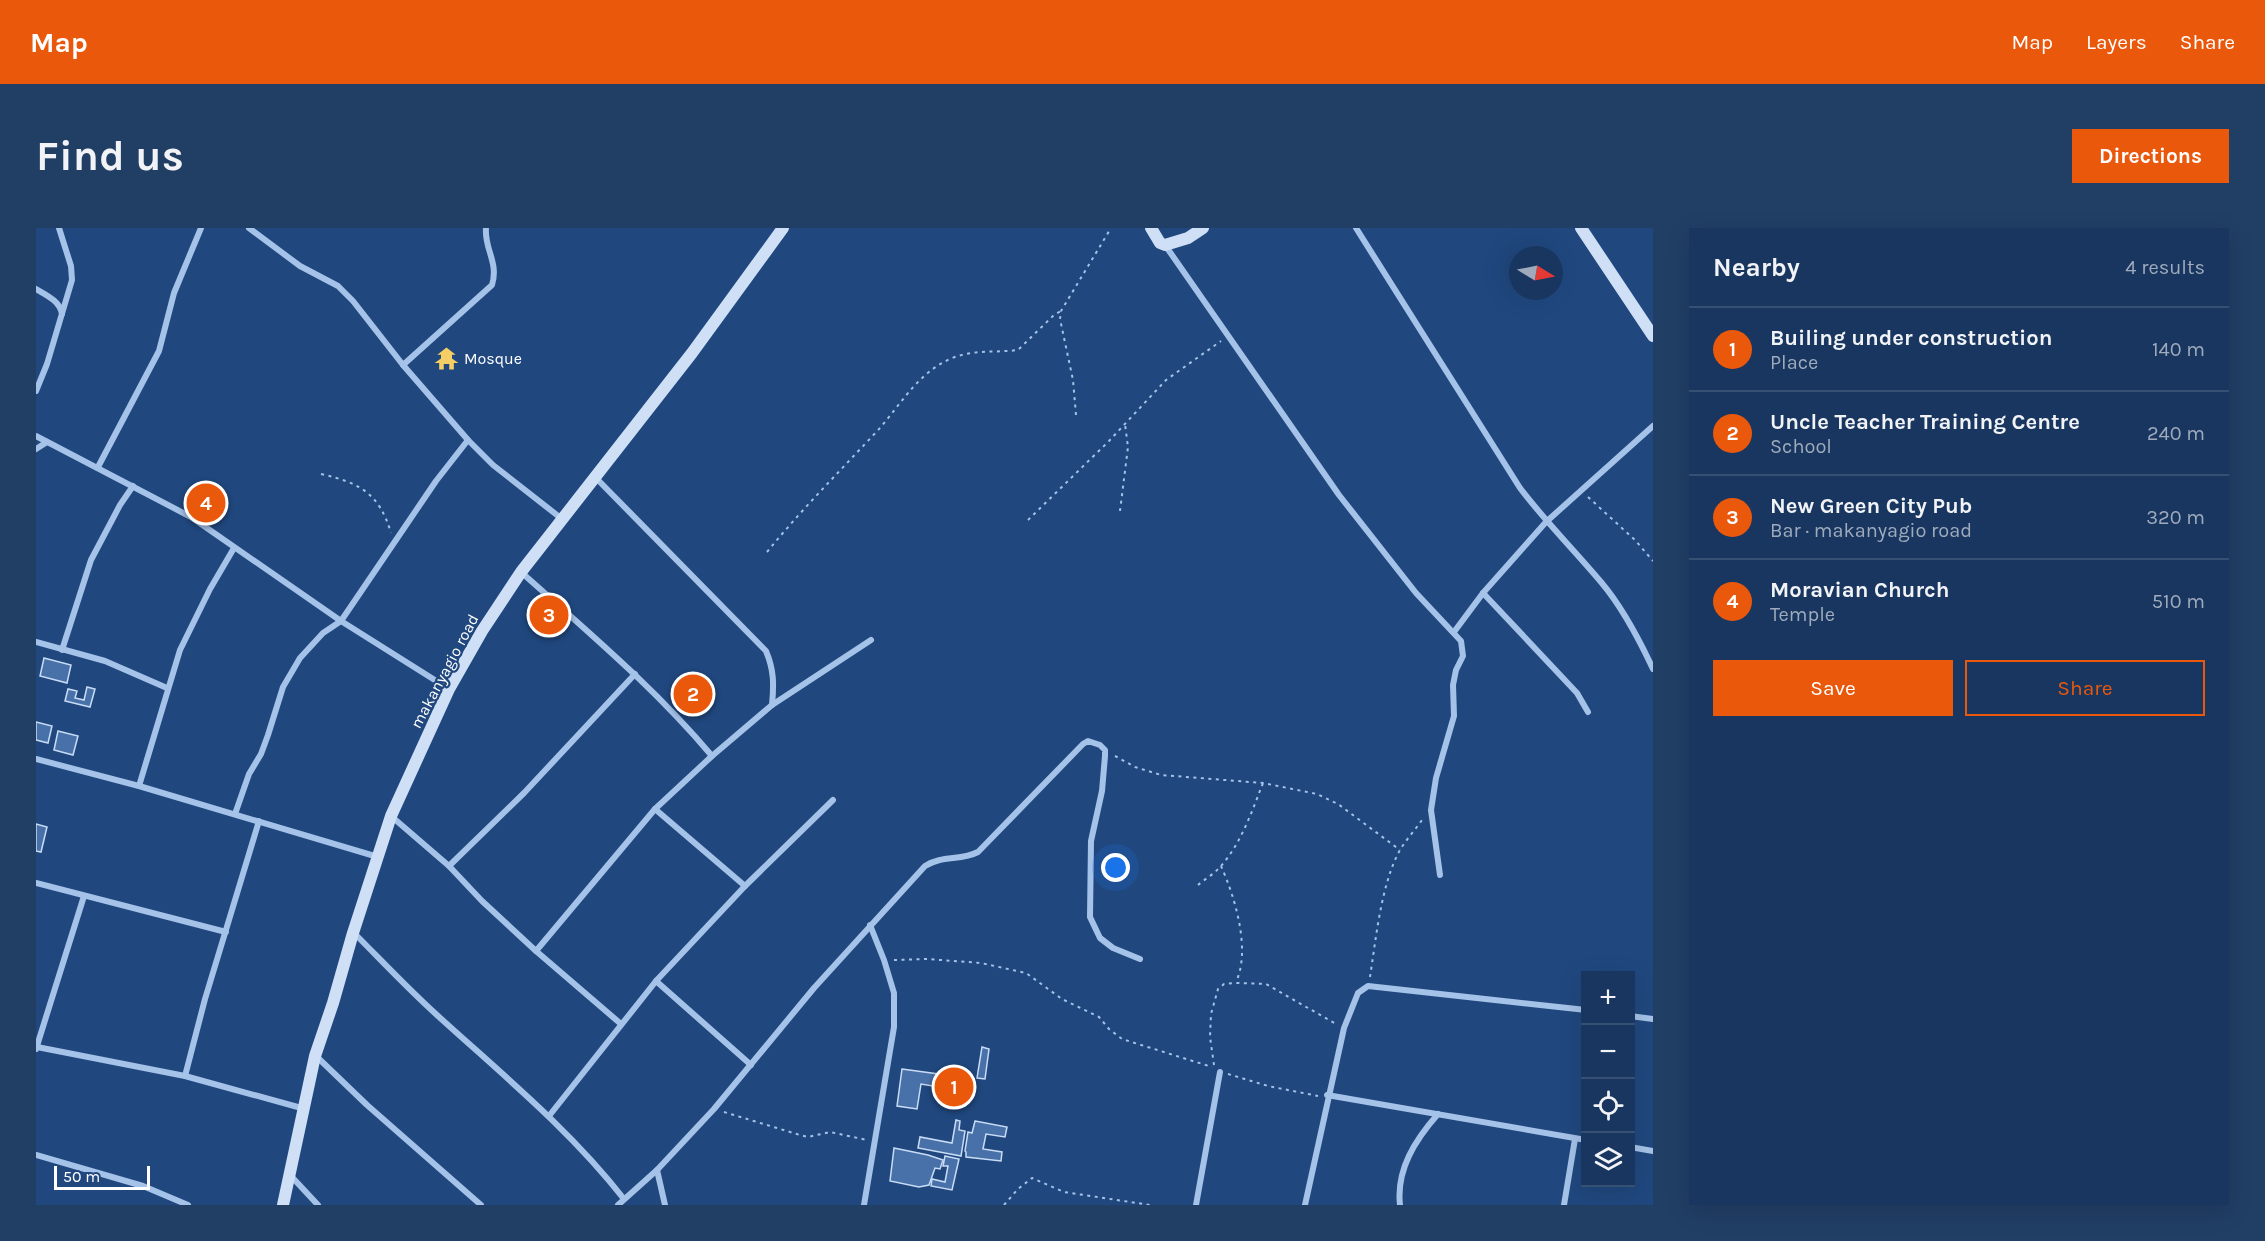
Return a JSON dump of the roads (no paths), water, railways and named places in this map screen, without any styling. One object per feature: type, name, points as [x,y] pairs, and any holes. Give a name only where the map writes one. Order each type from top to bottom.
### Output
[{"type":"street","points":[[36,391],[70,293],[73,273],[59,228]]},
{"type":"street","points":[[98,467],[159,351],[174,293],[201,228]]},
{"type":"street","points":[[249,228],[300,266],[338,286],[468,440],[493,465],[562,519]]},
{"type":"street","points":[[404,365],[492,285],[494,265],[487,242],[486,228]]},
{"type":"street","name":"makanyagio road","points":[[283,1205],[315,1056],[353,933],[391,816],[449,689],[482,632],[522,572],[692,353],[783,228]]},
{"type":"street","points":[[1151,228],[1345,504],[1416,593],[1461,641],[1463,656],[1454,676],[1455,709],[1436,778],[1431,810],[1440,875]]},
{"type":"street","points":[[1165,245],[1188,238],[1203,228]]},
{"type":"street","points":[[1356,228],[1520,488],[1546,522],[1602,584],[1630,624],[1653,669]]},
{"type":"street","points":[[1581,228],[1653,336]]},
{"type":"street","points":[[36,289],[56,302],[62,314]]},
{"type":"street","points":[[1454,632],[1483,593],[1546,522],[1653,426]]},
{"type":"street","points":[[36,436],[191,517],[341,621],[449,689]]},
{"type":"street","points":[[235,814],[249,774],[268,735],[283,687],[300,658],[323,633],[341,621],[436,482],[468,440]]},
{"type":"street","points":[[36,448],[46,442]]},
{"type":"street","points":[[596,478],[766,651],[775,681],[772,705]]},
{"type":"street","points":[[62,650],[91,560],[120,505],[134,486]]},
{"type":"street","points":[[139,786],[180,650],[210,589],[234,548]]},
{"type":"street","points":[[522,572],[635,674],[679,717],[711,756]]},
{"type":"street","points":[[1483,593],[1577,693],[1588,712]]},
{"type":"street","points":[[536,951],[655,809],[711,756],[772,705],[871,640]]},
{"type":"street","points":[[36,642],[105,661],[168,688]]},
{"type":"street","points":[[448,866],[524,793],[635,674]]},
{"type":"street","points":[[618,1205],[657,1170],[714,1109],[870,925],[925,866],[941,859],[963,858],[978,852],[1088,741],[1093,741],[1105,750],[1102,791],[1090,842],[1090,917],[1100,938],[1113,948],[1140,959]]},
{"type":"street","points":[[36,759],[259,820],[378,857]]},
{"type":"street","points":[[549,1116],[656,981],[746,886],[833,800]]},
{"type":"street","points":[[655,809],[746,886]]},
{"type":"street","points":[[391,816],[448,866],[536,951],[621,1024]]},
{"type":"street","points":[[185,1076],[205,999],[259,820]]},
{"type":"street","points":[[36,883],[226,933]]},
{"type":"street","points":[[84,896],[36,1048],[185,1076],[305,1109]]},
{"type":"street","points":[[864,1205],[894,1027],[894,993],[870,925]]},
{"type":"street","points":[[353,933],[436,1014],[549,1116],[588,1155],[624,1199]]},
{"type":"street","points":[[656,981],[751,1065]]},
{"type":"street","points":[[1305,1205],[1344,1028],[1358,993],[1368,986],[1581,1009]]},
{"type":"street","points":[[1635,1017],[1653,1019]]},
{"type":"street","points":[[315,1056],[481,1205]]},
{"type":"street","points":[[1196,1205],[1220,1072]]},
{"type":"street","points":[[1327,1097],[1581,1139]]},
{"type":"street","points":[[1400,1205],[1399,1190],[1409,1154],[1424,1130],[1438,1114]]},
{"type":"street","points":[[1564,1205],[1575,1138]]},
{"type":"street","points":[[1635,1148],[1653,1151]]},
{"type":"street","points":[[36,1155],[143,1186],[188,1205]]},
{"type":"street","points":[[657,1170],[665,1205]]},
{"type":"street","points":[[291,1176],[318,1205]]},
{"type":"place","name":"Mosque","points":[[446,358]]},
{"type":"place","name":"Moravian Church","points":[[206,503]]},
{"type":"place","name":"New Green City Pub","points":[[549,615]]},
{"type":"place","name":"Uncle Teacher Training Centre","points":[[693,694]]},
{"type":"place","name":"Builing under construction","points":[[954,1087]]}]
